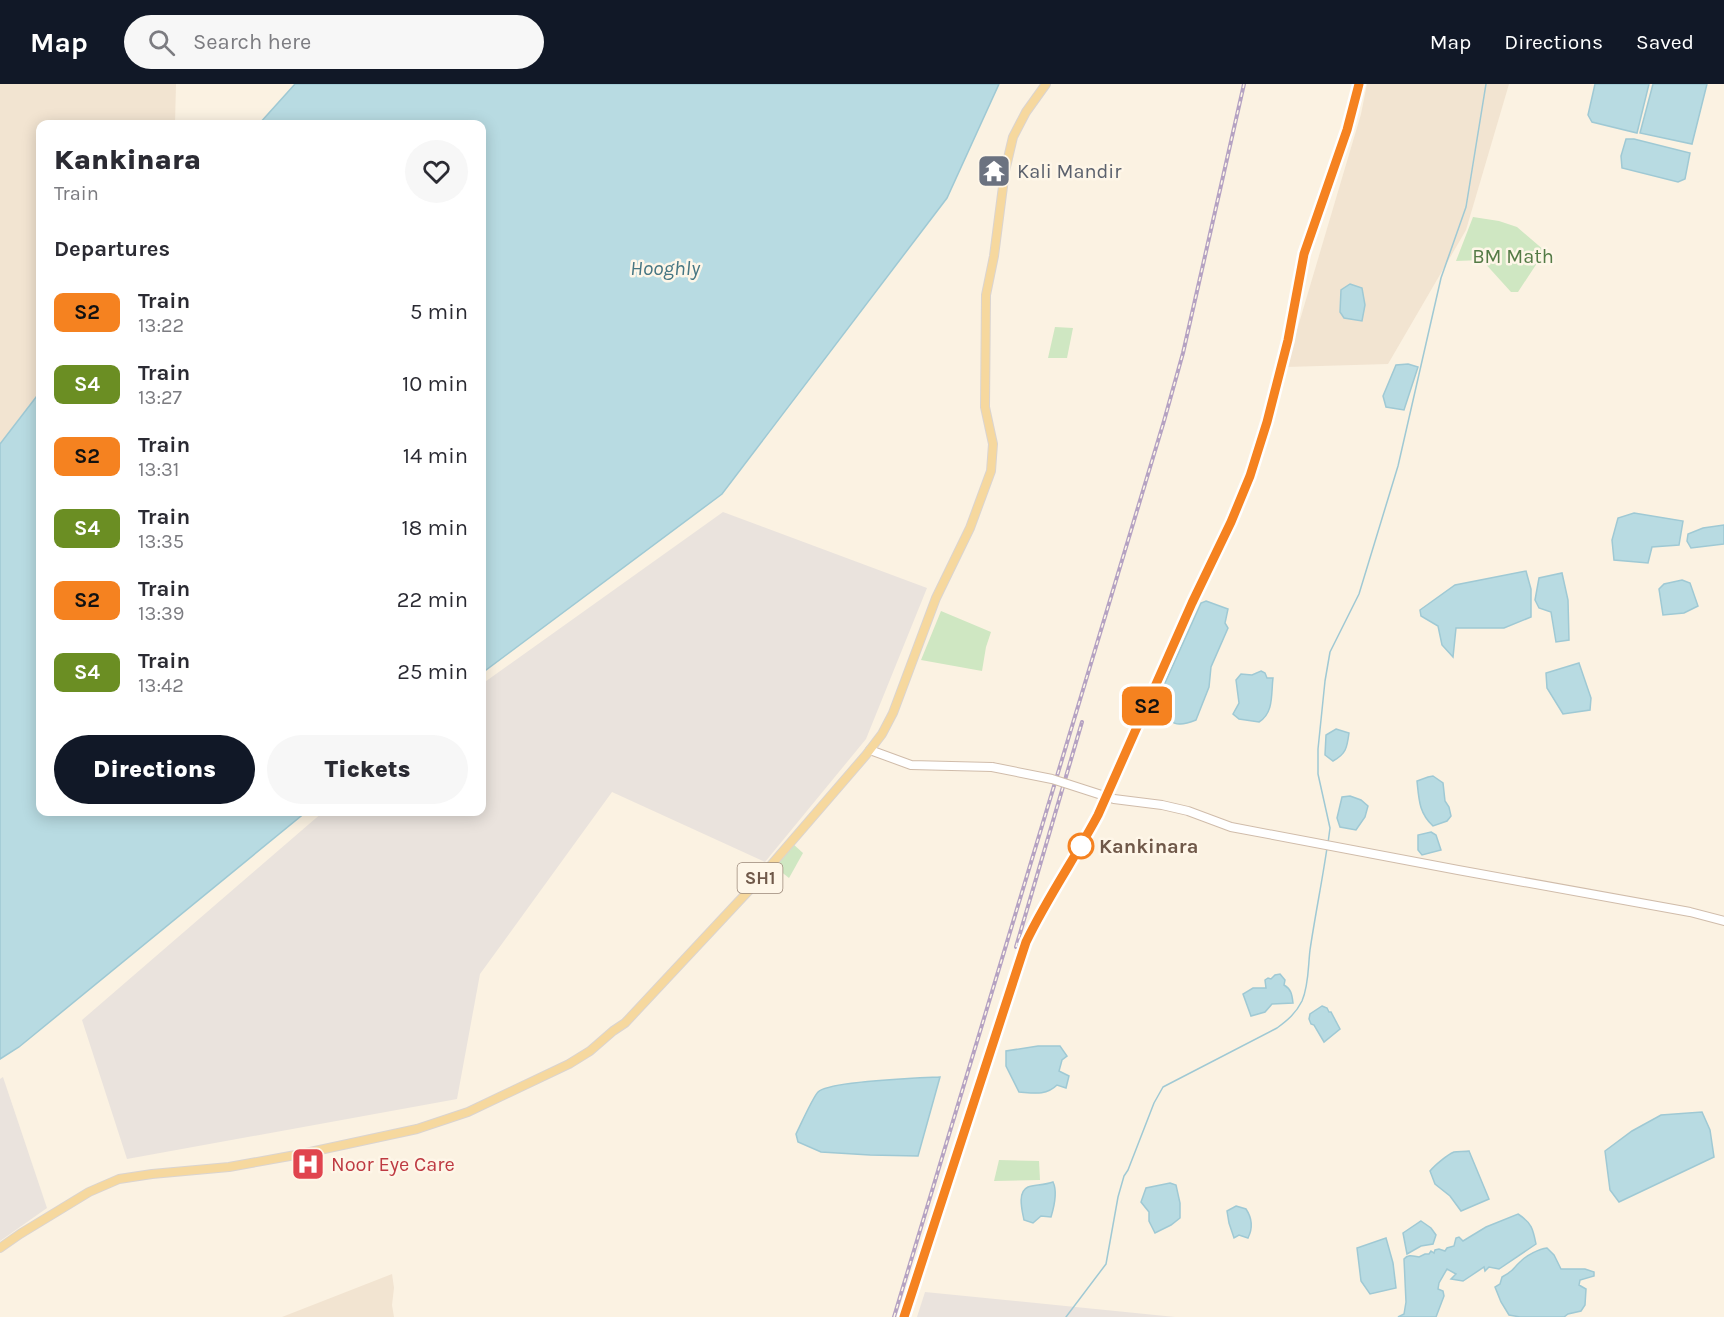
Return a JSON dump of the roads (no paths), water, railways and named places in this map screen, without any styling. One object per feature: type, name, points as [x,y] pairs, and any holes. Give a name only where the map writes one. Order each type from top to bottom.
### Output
[{"type":"main road","name":"SH1","points":[[0,1248],[89,1192],[119,1179],[143,1174],[201,1171],[239,1166],[349,1145],[417,1129],[468,1112],[569,1064],[590,1051],[631,1018],[754,885],[882,734],[893,713],[936,598],[970,528],[991,471],[993,444],[985,407],[986,295],[994,256],[1005,171],[1013,137],[1026,112],[1046,84]]},
{"type":"main road","points":[[870,750],[911,765],[992,767],[1052,779],[1114,799],[1188,811],[1231,827],[1690,912],[1724,921]]},
{"type":"water","name":"Hooghly","points":[[295,84],[999,84],[947,198],[722,494],[486,670],[486,120],[263,120]]},
{"type":"water","points":[[1595,84],[1649,84],[1637,133],[1592,122],[1588,115]]},
{"type":"water","points":[[1653,84],[1707,84],[1692,144],[1640,133]]},
{"type":"water","points":[[1626,139],[1690,153],[1685,179],[1678,182],[1622,168],[1621,156]]},
{"type":"water","points":[[1350,284],[1362,288],[1365,305],[1362,321],[1344,318],[1340,312],[1341,290]]},
{"type":"water","points":[[1408,364],[1418,367],[1404,410],[1386,407],[1383,396],[1396,365]]},
{"type":"water","points":[[36,397],[36,816],[301,816],[19,1047],[0,1059],[0,444]]},
{"type":"water","points":[[1634,513],[1683,521],[1679,545],[1652,547],[1648,563],[1614,560],[1612,540],[1618,518]]},
{"type":"water","points":[[1724,525],[1724,544],[1691,548],[1687,541],[1688,534],[1703,528]]},
{"type":"water","points":[[1526,571],[1531,589],[1531,617],[1504,628],[1456,628],[1453,657],[1442,645],[1438,626],[1421,616],[1420,610],[1455,585]]},
{"type":"water","points":[[1562,573],[1568,600],[1569,640],[1556,642],[1551,612],[1539,608],[1535,600],[1539,578]]},
{"type":"water","points":[[1682,580],[1690,583],[1698,606],[1684,613],[1663,615],[1659,589],[1664,584]]},
{"type":"water","points":[[1206,601],[1228,609],[1225,623],[1228,628],[1211,667],[1209,687],[1196,720],[1184,724],[1174,723],[1167,717],[1161,706],[1165,683],[1201,603]]},
{"type":"water","points":[[1579,663],[1591,698],[1590,710],[1563,714],[1547,688],[1546,673]]},
{"type":"water","points":[[1261,671],[1267,678],[1273,678],[1271,703],[1267,714],[1259,722],[1239,719],[1233,714],[1239,703],[1236,680],[1241,674],[1252,675]]},
{"type":"water","points":[[1336,729],[1349,733],[1345,750],[1333,761],[1325,755],[1326,735]]},
{"type":"water","points":[[1433,776],[1443,783],[1445,801],[1451,816],[1447,821],[1433,826],[1422,811],[1417,781]]},
{"type":"water","points":[[1350,796],[1361,800],[1368,806],[1365,817],[1356,830],[1340,827],[1337,818],[1342,797]]},
{"type":"water","points":[[1431,832],[1436,835],[1441,850],[1422,855],[1418,850],[1418,835]]},
{"type":"water","points":[[1280,974],[1285,980],[1284,985],[1291,992],[1293,1003],[1272,1004],[1265,1012],[1251,1016],[1243,994],[1253,988],[1266,988],[1265,980]]},
{"type":"water","points":[[1322,1006],[1331,1012],[1340,1029],[1324,1042],[1309,1019],[1310,1014]]},
{"type":"water","points":[[1038,1046],[1060,1046],[1067,1056],[1062,1060],[1059,1071],[1069,1076],[1066,1088],[1057,1085],[1044,1092],[1019,1092],[1006,1066],[1006,1051]]},
{"type":"water","points":[[940,1077],[918,1156],[821,1152],[798,1142],[796,1134],[810,1105],[818,1092],[826,1088],[876,1081]]},
{"type":"water","points":[[1702,1112],[1710,1130],[1714,1157],[1619,1202],[1610,1190],[1605,1151],[1632,1131],[1661,1115]]},
{"type":"water","points":[[1469,1151],[1489,1199],[1461,1211],[1450,1196],[1435,1184],[1430,1171],[1451,1153]]},
{"type":"water","points":[[1053,1182],[1055,1195],[1051,1217],[1041,1216],[1033,1223],[1024,1220],[1021,1202],[1025,1189]]},
{"type":"water","points":[[1170,1183],[1176,1185],[1180,1203],[1180,1218],[1155,1233],[1149,1221],[1149,1212],[1141,1202],[1146,1188]]},
{"type":"water","points":[[1236,1206],[1246,1209],[1250,1216],[1251,1227],[1248,1238],[1239,1235],[1234,1238],[1227,1211]]},
{"type":"water","points":[[1518,1214],[1531,1227],[1536,1244],[1499,1269],[1489,1267],[1485,1271],[1484,1267],[1463,1281],[1451,1279],[1456,1274],[1447,1269],[1439,1283],[1438,1289],[1443,1291],[1444,1296],[1436,1317],[1398,1317],[1404,1314],[1406,1302],[1404,1259],[1406,1257],[1419,1257],[1431,1251],[1434,1253],[1439,1249],[1445,1251],[1454,1246],[1456,1238],[1459,1237],[1463,1241],[1486,1227]]},
{"type":"water","points":[[1421,1221],[1436,1235],[1433,1244],[1421,1246],[1407,1254],[1403,1233]]},
{"type":"water","points":[[1386,1238],[1393,1263],[1396,1288],[1370,1294],[1361,1281],[1357,1248]]},
{"type":"water","points":[[1547,1248],[1554,1255],[1561,1269],[1585,1269],[1594,1272],[1594,1276],[1580,1280],[1579,1285],[1586,1289],[1585,1305],[1581,1311],[1564,1317],[1509,1315],[1495,1287],[1500,1284],[1502,1277],[1524,1259]]},
{"type":"waterway","points":[[1328,843],[1330,828],[1318,774],[1318,749],[1330,652],[1359,594],[1398,466],[1441,278],[1466,207],[1486,84]]},
{"type":"waterway","points":[[1066,1317],[1106,1264],[1124,1176],[1154,1103],[1163,1087],[1277,1028],[1300,1005],[1307,982],[1327,848]]},
{"type":"railway","points":[[894,1317],[1164,421],[1183,353],[1244,84]]},
{"type":"railway","points":[[904,1317],[1026,942],[1044,906],[1083,843],[1109,792],[1250,476],[1267,422],[1288,340],[1304,254],[1347,130],[1359,84]]},
{"type":"railway","points":[[1016,947],[1082,722]]},
{"type":"train","name":"S2","points":[[904,1317],[1026,942],[1044,906],[1098,815],[1192,603],[1240,503],[1250,476],[1267,422],[1288,340],[1309,236],[1347,130],[1359,84]]},
{"type":"place","name":"Kali Mandir","points":[[994,171]]},
{"type":"place","name":"Kankinara","points":[[1081,846]]},
{"type":"place","name":"Noor Eye Care","points":[[308,1164]]},
{"type":"park label","name":"BM Math","points":[[1513,256]]}]
